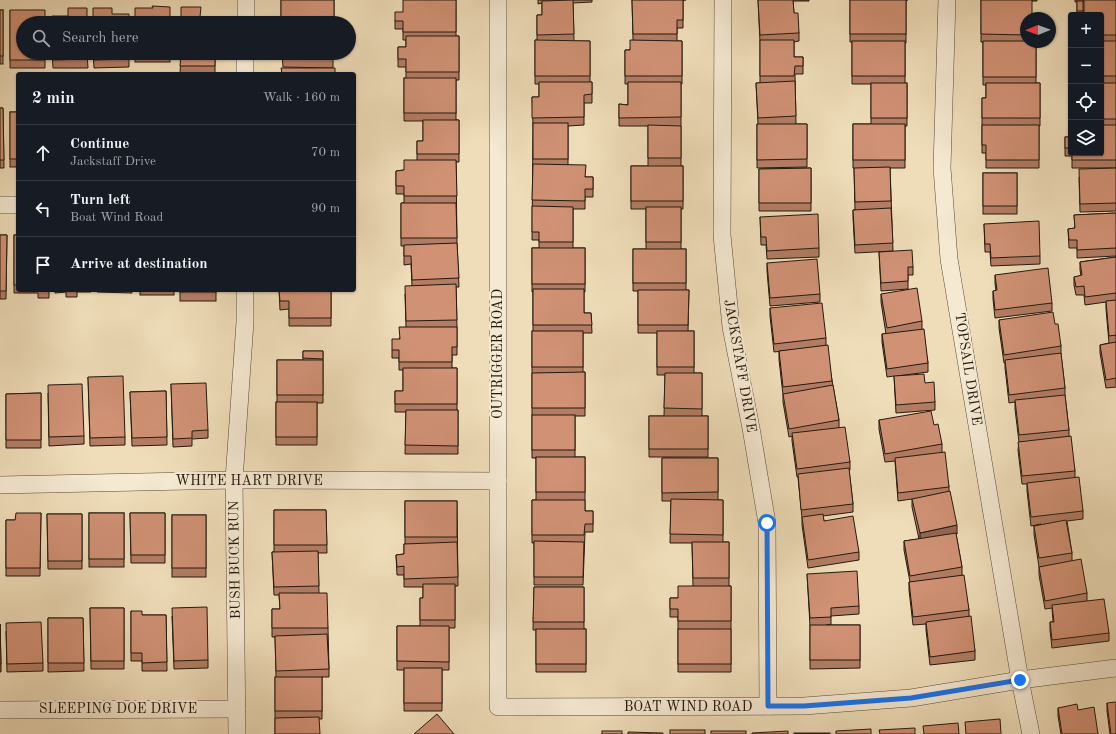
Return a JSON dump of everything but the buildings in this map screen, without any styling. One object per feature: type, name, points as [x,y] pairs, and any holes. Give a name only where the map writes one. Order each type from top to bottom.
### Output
[{"type":"street","points":[[246,0],[246,16]]},
{"type":"street","name":"OUTRIGGER ROAD","points":[[498,0],[498,707]]},
{"type":"street","name":"JACKSTAFF DRIVE","points":[[723,0],[722,235],[731,327],[751,428],[767,523],[768,706]]},
{"type":"street","name":"TOPSAIL DRIVE","points":[[947,0],[942,168],[949,259],[1030,734]]},
{"type":"street","points":[[246,60],[246,72]]},
{"type":"street","points":[[0,205],[16,205]]},
{"type":"street","name":"BUSH BUCK RUN","points":[[237,734],[234,480],[245,322],[245,292]]},
{"type":"street","name":"WHITE HART DRIVE","points":[[0,485],[234,480],[498,481]]},
{"type":"street","name":"BOAT WIND ROAD","points":[[498,707],[804,706],[911,698],[1020,680],[1116,668]]},
{"type":"street","name":"SLEEPING DOE DRIVE","points":[[0,710],[237,709]]},
{"type":"route","points":[[767,523],[768,706],[804,706],[911,698],[1020,680]]}]
